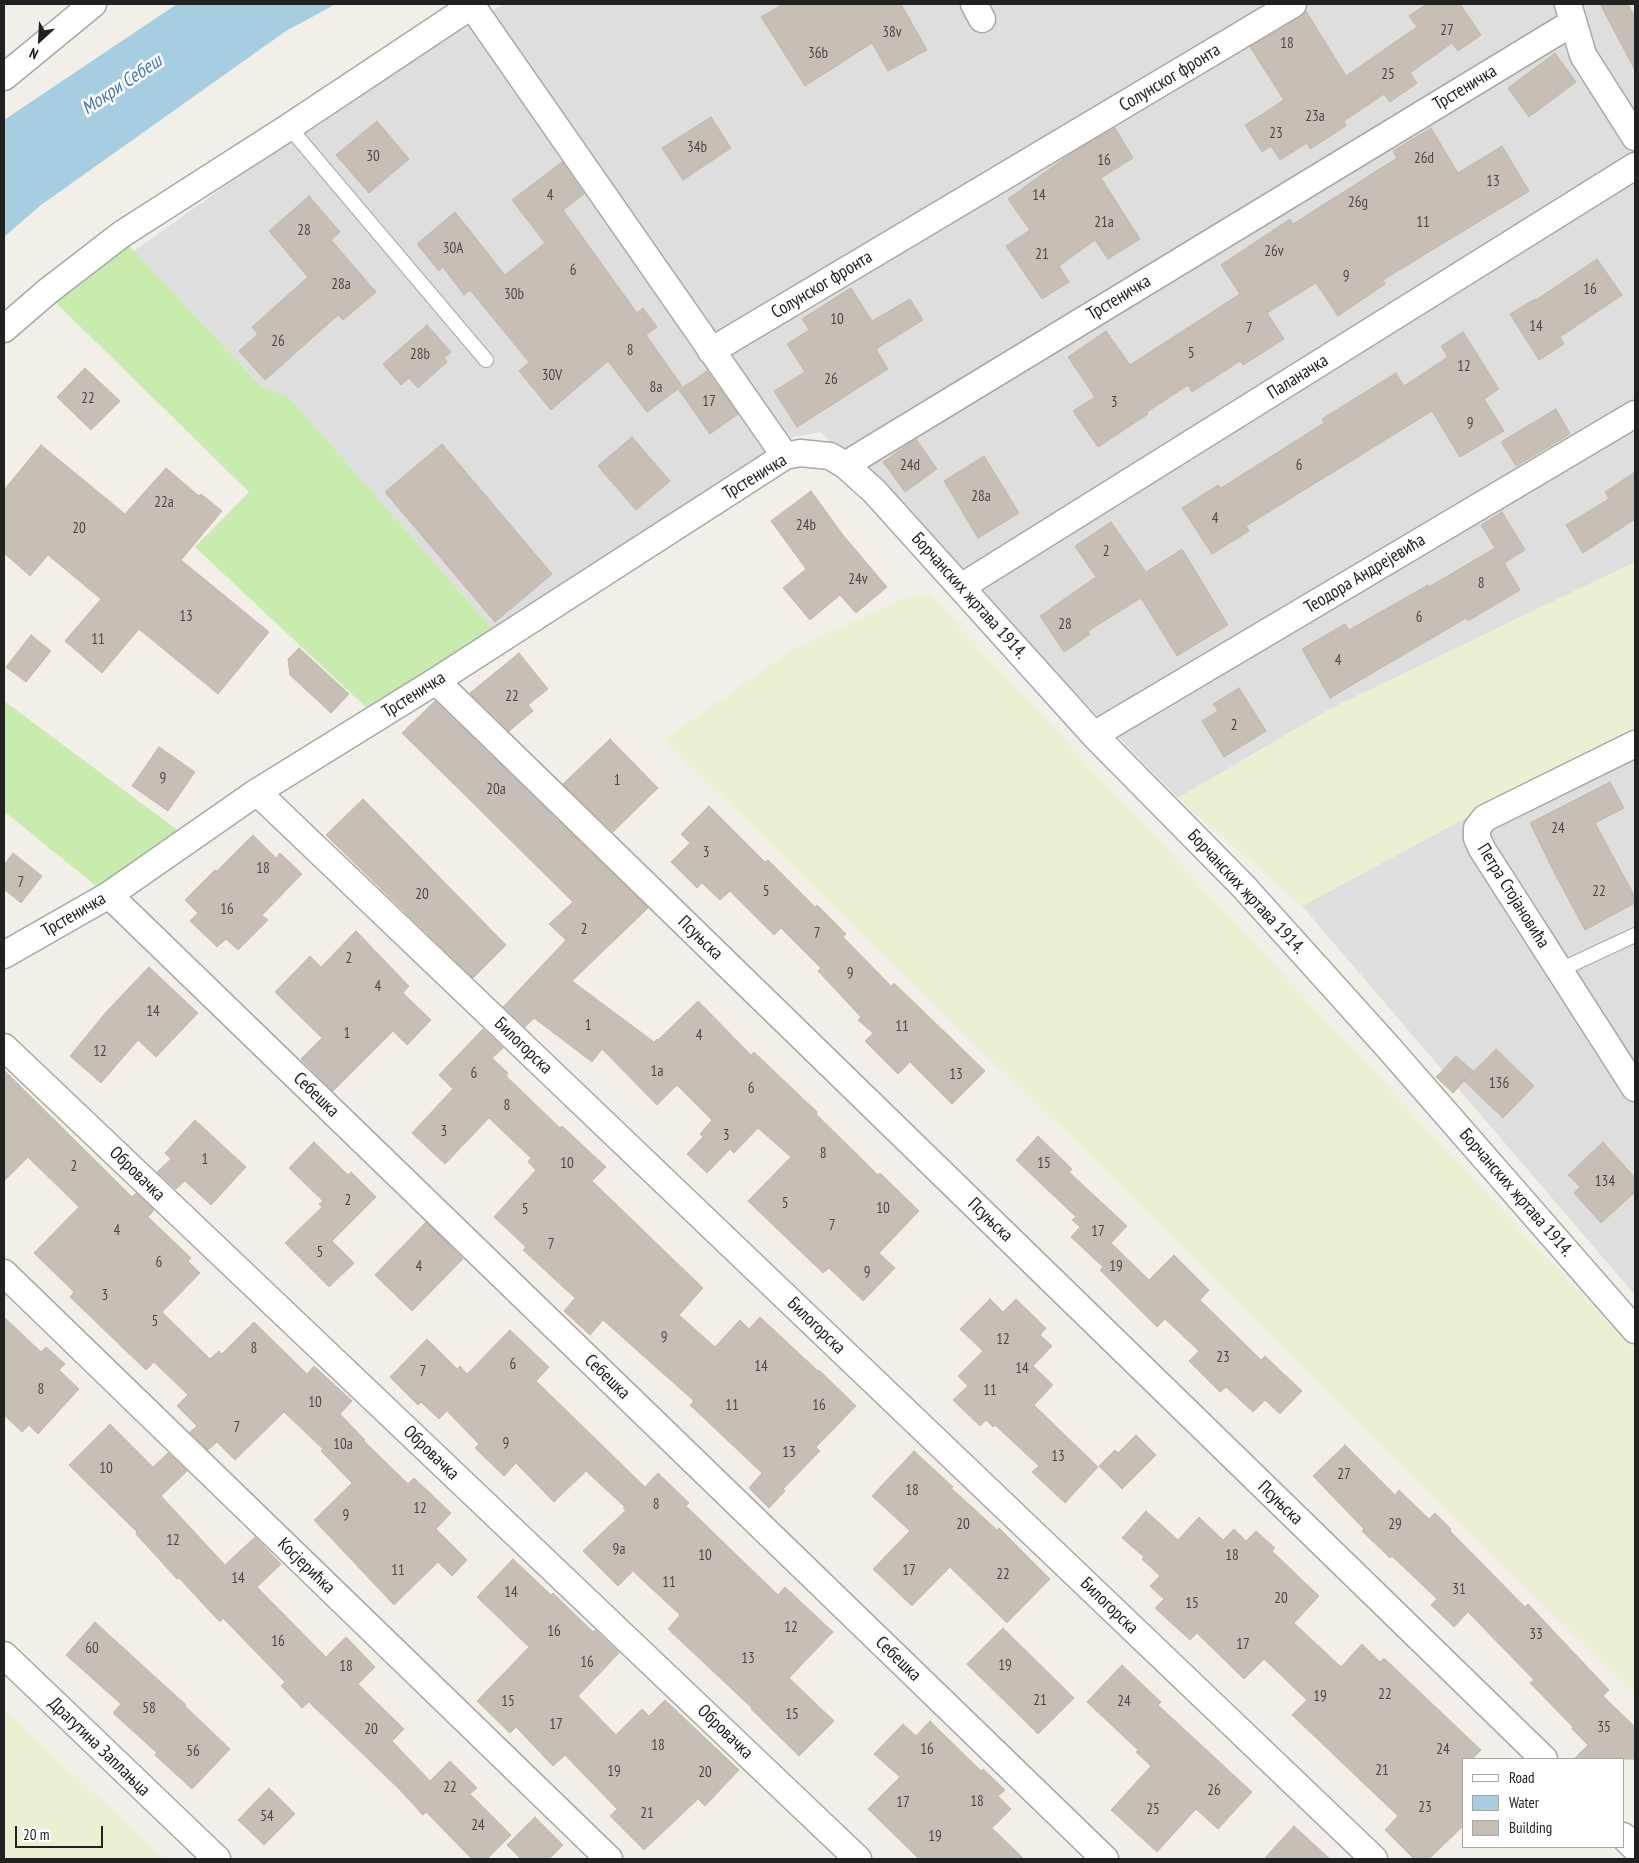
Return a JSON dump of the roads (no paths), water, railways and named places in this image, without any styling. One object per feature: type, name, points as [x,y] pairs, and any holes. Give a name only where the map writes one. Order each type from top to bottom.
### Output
[{"type":"street","points":[[4,77],[93,4]]},
{"type":"street","name":"Солунског фронта","points":[[711,351],[1293,4]]},
{"type":"street","points":[[4,328],[48,291],[122,234],[289,127],[473,5],[785,456]]},
{"type":"street","points":[[1570,13],[1583,55],[1635,137]]},
{"type":"street","name":"Трстеничка","points":[[4,955],[109,895],[257,792],[436,681],[785,456],[814,453],[830,456],[845,465],[1570,13]]},
{"type":"street","name":"Паланачка","points":[[961,587],[1635,166]]},
{"type":"street","name":"Теодора Андрејевића","points":[[1094,735],[1635,414]]},
{"type":"street","name":"Борчанских жртава 1914.","points":[[845,465],[874,491],[1094,735],[1243,886],[1388,1047],[1635,1330]]},
{"type":"street","name":"Псуњска","points":[[436,681],[1543,1758]]},
{"type":"street","name":"Петра Стојановића","points":[[1635,744],[1485,818],[1477,828],[1477,838],[1482,849],[1635,1088]]},
{"type":"street","name":"Билогорска","points":[[257,792],[1374,1859]]},
{"type":"street","name":"Себешка","points":[[109,895],[1105,1859]]},
{"type":"street","name":"Обровачка","points":[[4,1047],[858,1859]]},
{"type":"street","name":"Косјерићка","points":[[4,1273],[609,1859]]},
{"type":"street","name":"Драгутина Заплањца","points":[[4,1655],[217,1859]]},
{"type":"street","points":[[1624,1837],[1635,1848]]},
{"type":"lane","points":[[289,127],[486,360]]},
{"type":"lane","points":[[1560,970],[1635,935]]},
{"type":"water","name":"Мокри Себеш","points":[[177,4],[336,4],[286,31],[41,205],[4,237],[4,120]]}]
